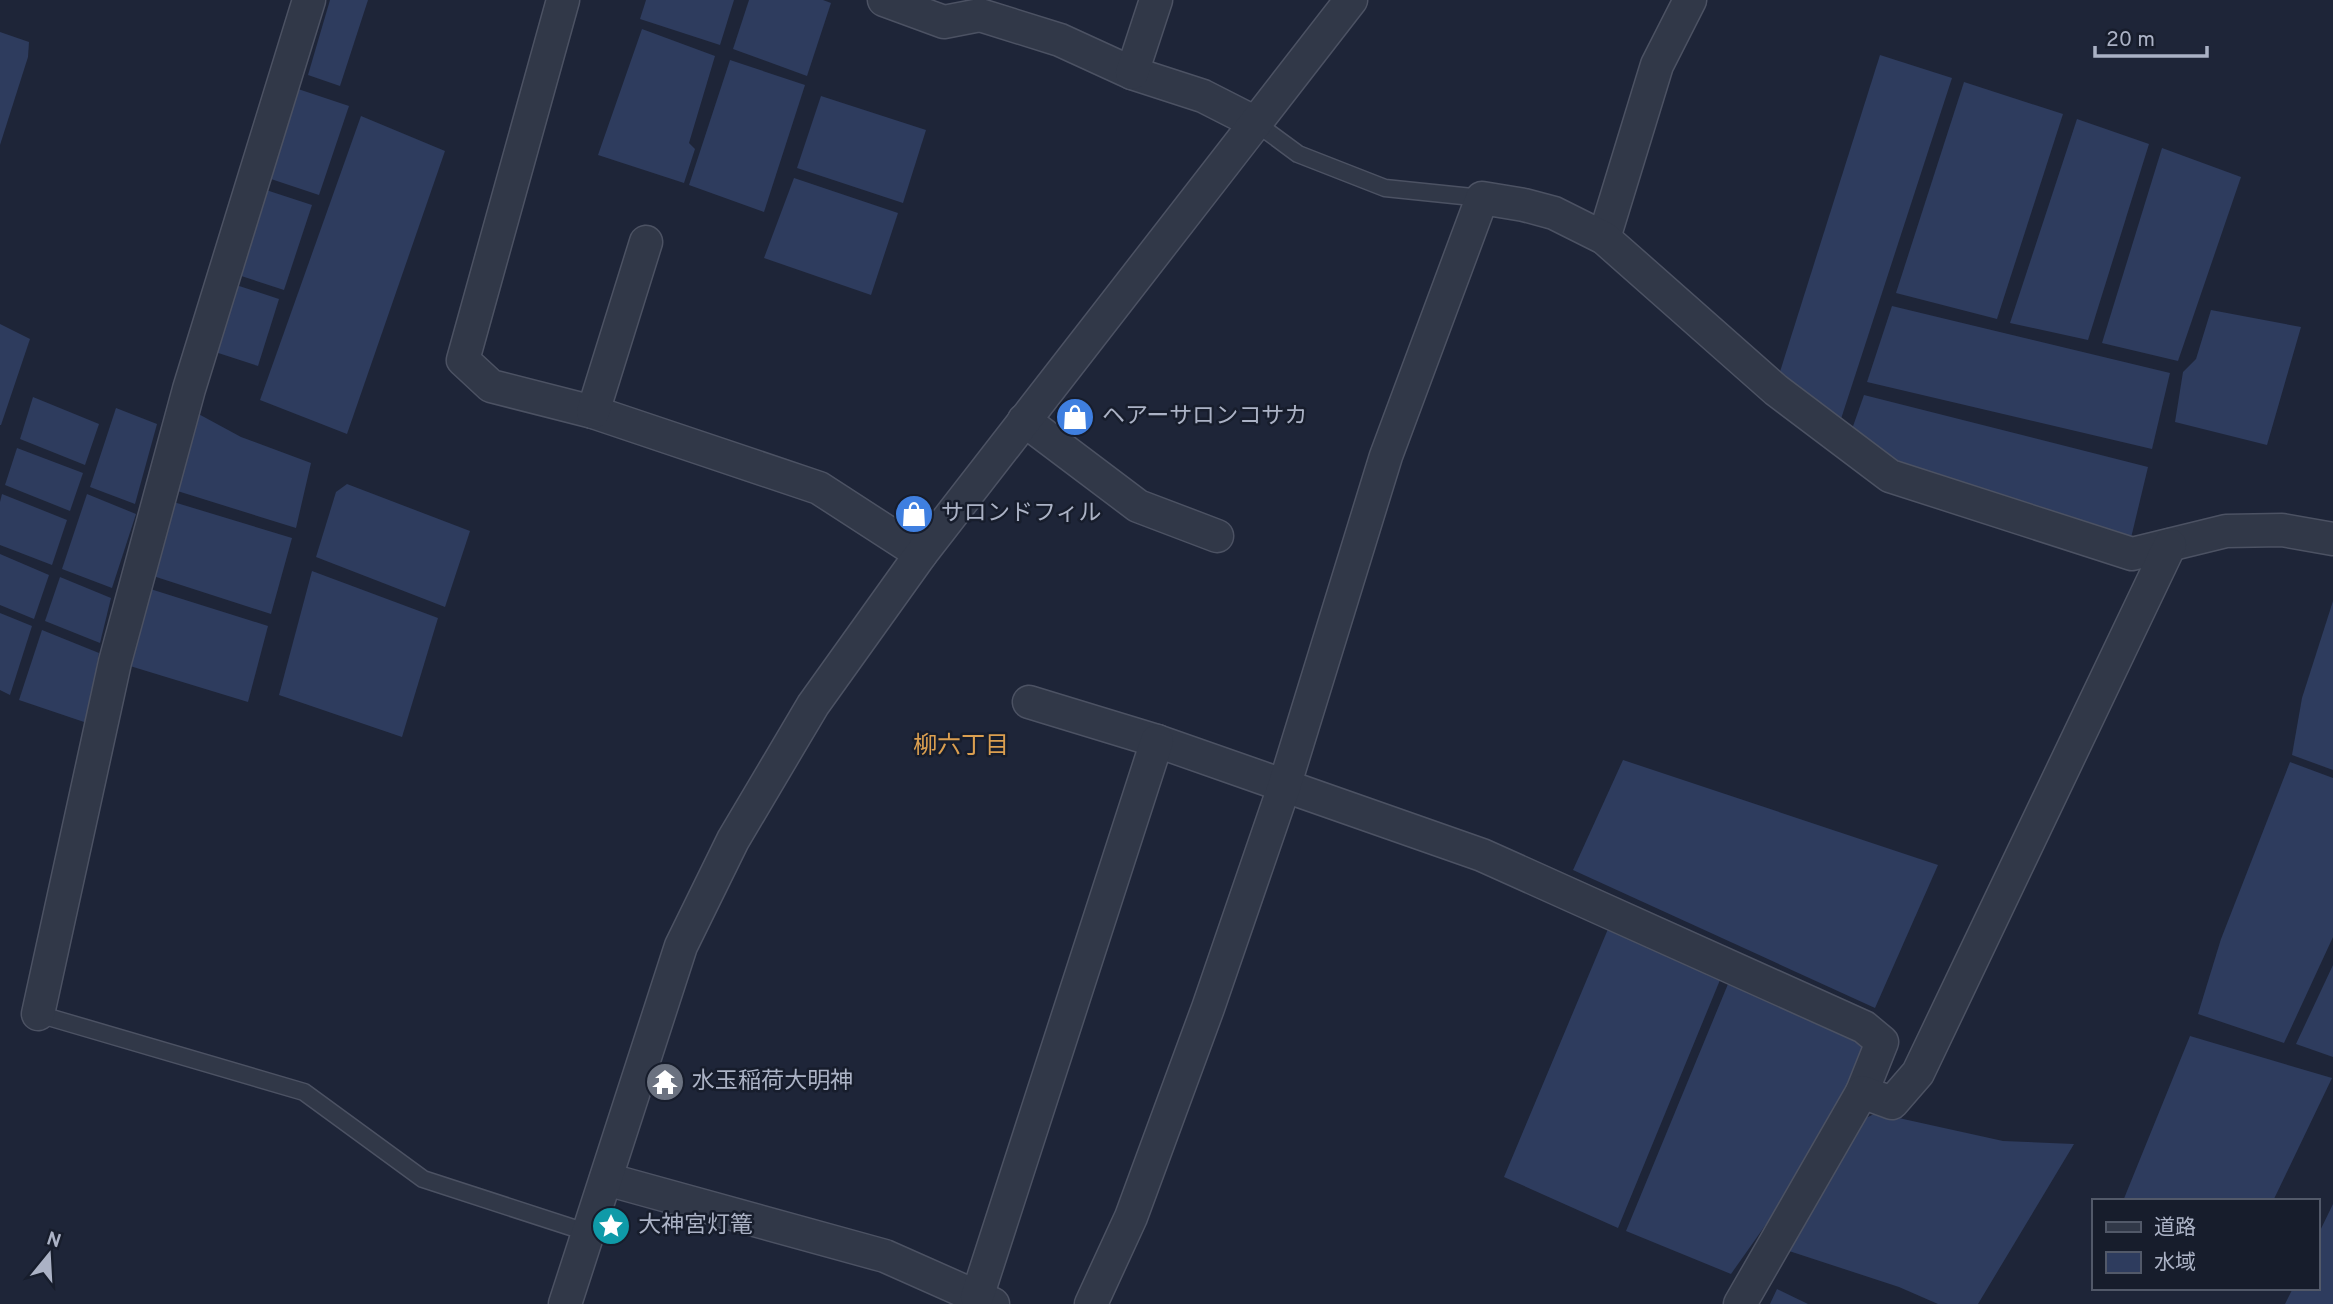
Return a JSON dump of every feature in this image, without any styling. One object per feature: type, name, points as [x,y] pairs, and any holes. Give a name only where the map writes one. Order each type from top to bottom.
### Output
[{"type":"street","points":[[38,1014],[115,662],[189,389],[309,0]]},
{"type":"street","points":[[563,0],[463,360],[491,386],[593,412],[819,488],[921,554]]},
{"type":"street","points":[[884,0],[944,22],[980,15],[1060,40],[1132,73],[1203,96],[1256,123]]},
{"type":"street","points":[[1132,73],[1156,0]]},
{"type":"street","points":[[565,1304],[681,946],[733,840],[813,705],[921,554],[1351,0]]},
{"type":"street","points":[[1604,238],[1657,65],[1690,0]]},
{"type":"street","points":[[1091,1304],[1131,1217],[1208,1008],[1284,787],[1386,456],[1482,198],[1554,213],[1604,238],[1776,390],[1890,476],[2132,554],[2226,531],[2282,530],[2333,539]]},
{"type":"street","points":[[593,412],[646,242]]},
{"type":"street","points":[[1024,421],[1138,506],[1217,536]]},
{"type":"street","points":[[1862,1092],[1892,1103],[1918,1073],[2171,545]]},
{"type":"street","points":[[1029,702],[1157,741],[1482,855],[1864,1027],[1882,1042],[1862,1092],[1740,1304]]},
{"type":"street","points":[[606,1180],[885,1256],[985,1300],[1157,741]]},
{"type":"lane","points":[[1256,123],[1298,154],[1385,188],[1482,198]]},
{"type":"lane","points":[[38,1014],[304,1092],[423,1179],[589,1233]]},
{"type":"water","points":[[330,0],[368,0],[340,86],[308,75]]},
{"type":"water","points":[[646,0],[734,0],[720,45],[640,19]]},
{"type":"water","points":[[749,0],[823,0],[831,3],[807,76],[733,49]]},
{"type":"water","points":[[642,29],[715,56],[689,143],[695,149],[684,183],[598,155]]},
{"type":"water","points":[[0,32],[29,42],[28,57],[0,145]]},
{"type":"water","points":[[1880,55],[1952,78],[1840,422],[1778,378]]},
{"type":"water","points":[[730,60],[805,85],[764,212],[689,185]]},
{"type":"water","points":[[1964,82],[2063,114],[1997,319],[1896,293]]},
{"type":"water","points":[[298,89],[349,106],[319,195],[268,178]]},
{"type":"water","points":[[821,96],[926,130],[903,203],[797,168]]},
{"type":"water","points":[[361,116],[445,151],[347,434],[260,400]]},
{"type":"water","points":[[2077,119],[2149,144],[2088,340],[2010,323]]},
{"type":"water","points":[[2162,148],[2241,177],[2178,361],[2102,343]]},
{"type":"water","points":[[794,178],[898,213],[871,295],[764,258]]},
{"type":"water","points":[[263,189],[312,205],[284,290],[235,274]]},
{"type":"water","points":[[230,283],[279,299],[258,366],[209,350]]},
{"type":"water","points":[[1892,306],[2170,373],[2152,449],[1867,382]]},
{"type":"water","points":[[2211,310],[2301,327],[2267,445],[2175,422],[2183,372],[2196,359]]},
{"type":"water","points":[[0,324],[30,339],[1,425],[0,425]]},
{"type":"water","points":[[1864,395],[2148,467],[2131,538],[1987,496],[1876,452],[1851,432]]},
{"type":"water","points":[[33,397],[99,424],[85,465],[20,439]]},
{"type":"water","points":[[116,408],[157,424],[135,504],[90,487]]},
{"type":"water","points":[[193,411],[241,437],[311,463],[296,528],[171,489]]},
{"type":"water","points":[[17,448],[83,473],[70,511],[5,485]]},
{"type":"water","points":[[347,484],[470,531],[445,607],[316,557],[336,492]]},
{"type":"water","points":[[2,494],[67,520],[52,565],[0,545]]},
{"type":"water","points":[[87,494],[136,514],[112,588],[62,569]]},
{"type":"water","points":[[167,500],[292,538],[271,614],[150,575]]},
{"type":"water","points":[[0,554],[49,575],[34,619],[0,605]]},
{"type":"water","points":[[312,571],[438,618],[402,737],[279,695]]},
{"type":"water","points":[[60,577],[111,598],[100,643],[45,621]]},
{"type":"water","points":[[144,587],[268,626],[248,702],[130,666]]},
{"type":"water","points":[[2333,601],[2333,770],[2292,755],[2302,698]]},
{"type":"water","points":[[0,613],[32,626],[10,695],[0,690]]},
{"type":"water","points":[[42,630],[99,653],[87,723],[19,700]]},
{"type":"water","points":[[1623,760],[1938,865],[1875,1008],[1573,870]]},
{"type":"water","points":[[2290,762],[2333,778],[2333,937],[2284,1043],[2198,1014],[2221,939]]},
{"type":"water","points":[[1608,929],[1720,980],[1618,1228],[1504,1177]]},
{"type":"water","points":[[2333,965],[2333,1057],[2296,1044]]},
{"type":"water","points":[[1728,984],[1865,1045],[1845,1092],[1791,1189],[1731,1274],[1626,1231]]},
{"type":"water","points":[[2190,1036],[2332,1078],[2274,1199],[2124,1199]]},
{"type":"water","points":[[1876,1113],[2003,1141],[2074,1144],[1978,1304],[1938,1304],[1899,1287],[1786,1250],[1864,1119]]},
{"type":"water","points":[[2333,1204],[2333,1304],[2285,1304],[2292,1290],[2319,1290],[2319,1233]]},
{"type":"water","points":[[1777,1289],[1808,1304],[1770,1304]]},
{"type":"place","name":"ヘアーサロンコサカ","points":[[1075,417]]},
{"type":"place","name":"サロンドフィル","points":[[914,514]]},
{"type":"place","name":"水玉稲荷大明神","points":[[665,1082]]},
{"type":"place","name":"大神宮灯篭","points":[[611,1226]]},
{"type":"district","name":"柳六丁目","points":[[961,747]]}]
